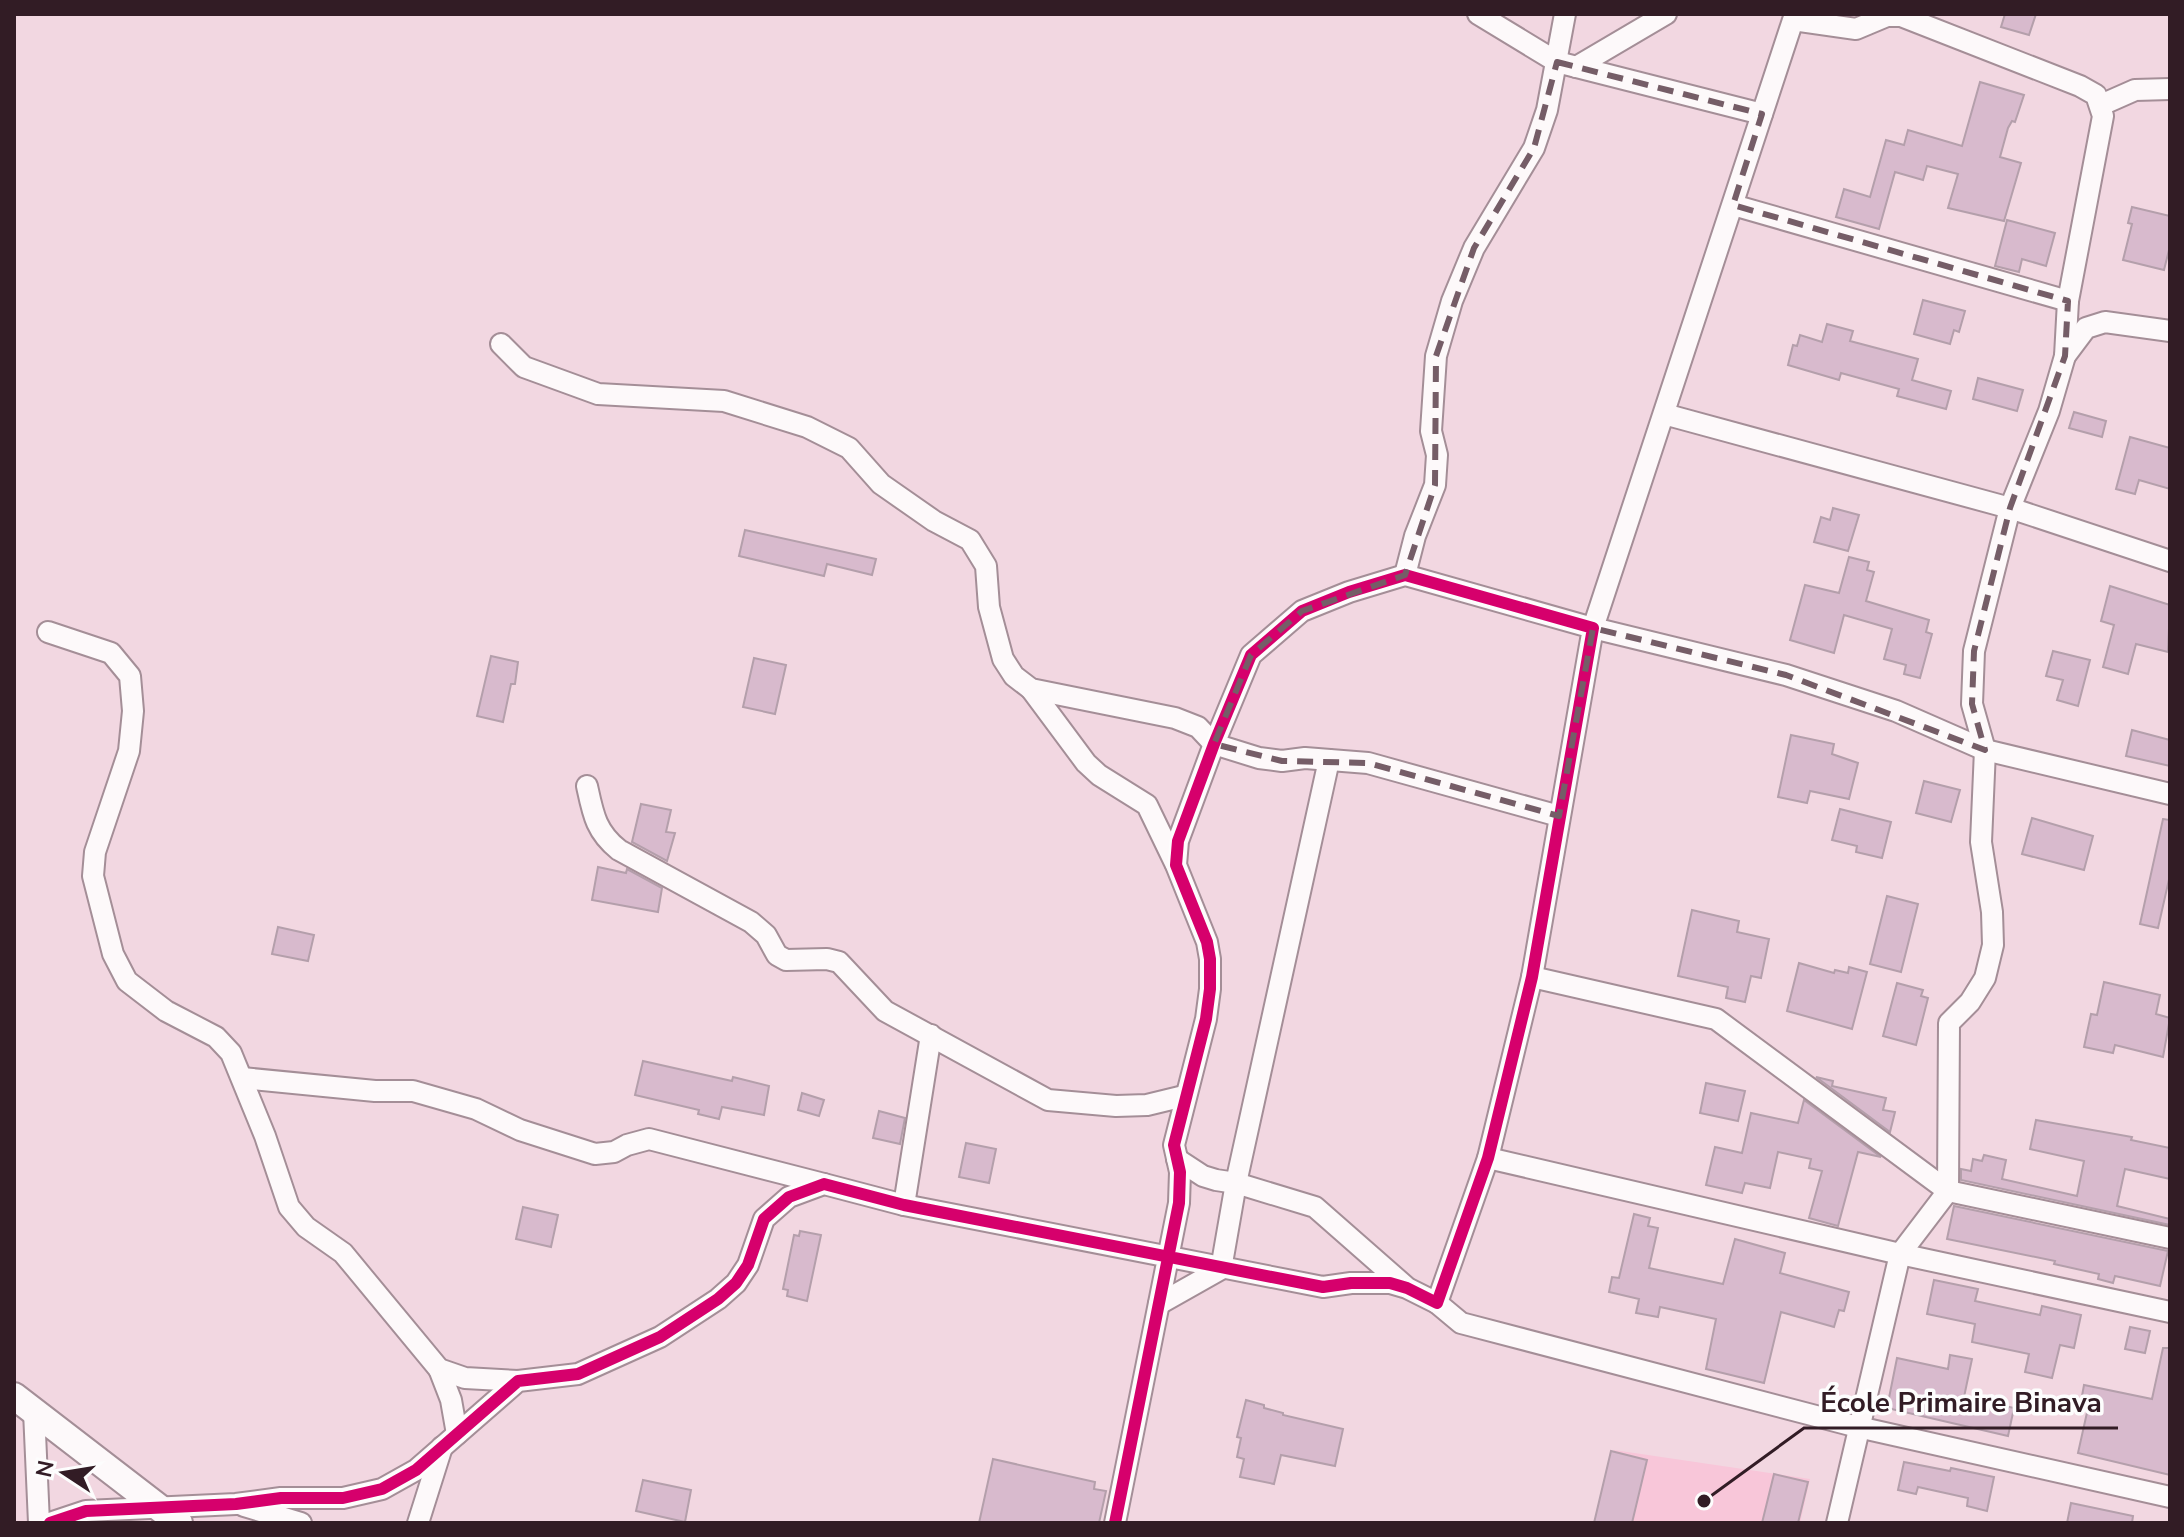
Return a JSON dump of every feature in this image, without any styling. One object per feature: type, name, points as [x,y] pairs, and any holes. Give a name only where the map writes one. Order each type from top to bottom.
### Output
[{"type":"street","points":[[1478,14],[1567,65],[1762,114]]},
{"type":"street","points":[[1405,575],[1415,536],[1435,485],[1437,455],[1431,431],[1435,369],[1452,301],[1474,248],[1534,148],[1567,65],[1565,14]]},
{"type":"street","points":[[1567,65],[1666,14]]},
{"type":"street","points":[[1437,1303],[1488,1158],[1532,977],[1593,628],[1733,205],[1788,17],[1856,29],[1887,16],[1901,16],[2080,86],[2096,95],[2103,116],[2068,301],[2065,356],[2049,411],[2010,508],[1974,651],[1972,704],[1985,750],[1981,842],[1992,912],[1993,945],[1985,978],[1970,1002],[1949,1023],[1948,1191],[1900,1254],[1837,1523]]},
{"type":"street","points":[[2101,105],[2135,90],[2170,89]]},
{"type":"street","points":[[1733,205],[2068,301]]},
{"type":"street","points":[[2065,356],[2086,328],[2105,322],[2170,331]]},
{"type":"street","points":[[501,344],[524,367],[598,394],[724,401],[807,427],[849,448],[881,484],[934,521],[970,540],[986,566],[989,607],[1003,659],[1014,676],[1031,689],[1086,763],[1099,775],[1147,805],[1163,833],[1207,942],[1210,959],[1206,1019],[1174,1145],[1180,1172],[1179,1203],[1115,1523]]},
{"type":"street","points":[[1664,414],[2010,508],[2170,561]]},
{"type":"street","points":[[1176,865],[1178,841],[1251,655],[1302,611],[1349,592],[1405,575],[1593,628],[1786,675],[1896,711],[1985,750],[2170,794]]},
{"type":"street","points":[[48,632],[111,653],[130,676],[133,711],[129,751],[95,852],[93,876],[113,954],[127,981],[166,1011],[216,1037],[231,1053],[289,1207],[306,1227],[343,1253],[439,1369],[451,1400],[450,1441],[418,1523]]},
{"type":"street","points":[[1031,689],[1175,718],[1198,727],[1214,744],[1259,758],[1368,763],[1559,816]]},
{"type":"street","points":[[1221,1269],[1236,1183],[1329,760]]},
{"type":"street","points":[[587,786],[593,813],[604,838],[619,850],[751,922],[766,935],[777,955],[786,960],[827,959],[839,962],[885,1011],[1048,1100],[1116,1106],[1147,1105],[1184,1096]]},
{"type":"street","points":[[1532,977],[1716,1019],[1948,1191],[2170,1238]]},
{"type":"street","points":[[904,1205],[931,1035]]},
{"type":"street","points":[[242,1078],[375,1091],[413,1091],[476,1109],[520,1130],[595,1154],[614,1152],[649,1139],[904,1205],[1221,1269],[1323,1287],[1373,1282],[1407,1288]]},
{"type":"street","points":[[1488,1158],[1900,1254],[2170,1312]]},
{"type":"street","points":[[1177,1159],[1203,1176],[1315,1207],[1407,1288],[1437,1303],[1461,1323],[1858,1427],[2170,1497]]},
{"type":"street","points":[[439,1369],[465,1378],[518,1381],[578,1374],[660,1337],[718,1299],[736,1283],[748,1265],[764,1219],[789,1197],[824,1184]]},
{"type":"street","points":[[1159,1304],[1221,1269]]},
{"type":"street","points":[[50,1523],[86,1511],[236,1504],[281,1498],[343,1498],[382,1489],[416,1470],[518,1381]]},
{"type":"street","points":[[24,1404],[179,1523]]},
{"type":"street","points":[[24,1404],[39,1523]]},
{"type":"street","points":[[236,1504],[301,1523]]},
{"type":"highlighted area","points":[[1557,62],[1762,114],[1733,205],[2068,301],[2065,356],[2010,508],[1974,651],[1972,704],[1985,750],[1786,675],[1593,628],[1559,816],[1368,763],[1282,761],[1214,744],[1251,655],[1302,611],[1405,575],[1435,485],[1436,356],[1474,248],[1534,148]]},
{"type":"shaded area","points":[[1614,1450],[1810,1479],[1800,1523],[1598,1523]]},
{"type":"building","points":[[2005,14],[2036,14],[2029,35],[2001,27]]},
{"type":"building","points":[[1980,82],[2024,95],[2015,122],[2012,121],[2008,128],[2000,157],[2021,163],[2004,221],[1948,208],[1958,174],[1927,166],[1923,180],[1895,172],[1879,229],[1836,217],[1844,189],[1870,197],[1886,140],[1904,145],[1908,130],[1962,146]]},
{"type":"building","points":[[2132,207],[2170,216],[2170,246],[2164,270],[2123,260],[2132,224],[2128,223]]},
{"type":"building","points":[[2007,220],[2055,233],[2046,266],[2022,259],[2019,272],[1995,266]]},
{"type":"building","points":[[1923,300],[1965,311],[1959,332],[1954,330],[1950,344],[1914,334]]},
{"type":"building","points":[[1827,324],[1853,331],[1850,341],[1918,359],[1912,380],[1951,391],[1946,409],[1897,396],[1899,389],[1841,373],[1839,380],[1788,365],[1793,345],[1797,346],[1800,335],[1822,342]]},
{"type":"building","points":[[1978,378],[2023,390],[2017,411],[1973,399]]},
{"type":"building","points":[[2074,412],[2106,421],[2102,437],[2069,428]]},
{"type":"building","points":[[2130,437],[2170,448],[2170,489],[2139,480],[2135,494],[2116,489]]},
{"type":"building","points":[[1833,508],[1859,515],[1848,551],[1814,542],[1821,517],[1830,520]]},
{"type":"building","points":[[745,530],[876,559],[872,575],[827,564],[824,576],[739,556]]},
{"type":"building","points":[[1849,557],[1869,562],[1867,570],[1874,572],[1866,601],[1929,620],[1926,632],[1932,634],[1920,678],[1904,674],[1906,665],[1884,659],[1892,629],[1844,615],[1834,653],[1790,640],[1805,585],[1839,593]]},
{"type":"building","points":[[2110,586],[2170,605],[2168,652],[2136,644],[2128,674],[2103,667],[2114,625],[2101,621]]},
{"type":"building","points":[[2053,651],[2090,660],[2078,706],[2057,700],[2063,680],[2046,676]]},
{"type":"building","points":[[491,656],[518,662],[515,684],[511,684],[503,722],[477,716]]},
{"type":"building","points":[[754,658],[786,665],[775,714],[743,707]]},
{"type":"building","points":[[2132,730],[2170,740],[2170,766],[2126,756]]},
{"type":"building","points":[[1791,735],[1834,744],[1832,754],[1858,763],[1849,799],[1810,791],[1807,803],[1778,797]]},
{"type":"building","points":[[1924,781],[1960,790],[1951,822],[1916,813]]},
{"type":"building","points":[[641,804],[671,810],[666,832],[675,833],[667,861],[632,842]]},
{"type":"building","points":[[1840,809],[1891,822],[1882,858],[1856,852],[1857,846],[1832,840]]},
{"type":"building","points":[[2032,818],[2093,836],[2084,870],[2022,854]]},
{"type":"building","points":[[2163,819],[2170,820],[2170,875],[2158,928],[2140,924]]},
{"type":"building","points":[[598,867],[626,873],[627,869],[662,888],[658,912],[592,900]]},
{"type":"building","points":[[1887,896],[1918,904],[1901,972],[1870,964]]},
{"type":"building","points":[[1692,910],[1739,921],[1737,932],[1769,939],[1761,978],[1751,976],[1745,1002],[1726,998],[1728,987],[1678,976]]},
{"type":"building","points":[[278,927],[314,935],[308,961],[272,954]]},
{"type":"building","points":[[1799,963],[1834,973],[1835,970],[1848,973],[1849,967],[1867,972],[1852,1029],[1787,1011]]},
{"type":"building","points":[[2104,982],[2160,995],[2156,1014],[2170,1018],[2163,1057],[2115,1045],[2113,1053],[2084,1047],[2091,1014],[2097,1015]]},
{"type":"building","points":[[1897,983],[1923,990],[1921,996],[1928,998],[1916,1045],[1883,1036]]},
{"type":"building","points":[[643,1061],[769,1086],[764,1115],[722,1107],[719,1119],[698,1114],[699,1110],[635,1095]]},
{"type":"building","points":[[1816,1077],[1833,1081],[1832,1086],[1886,1098],[1883,1110],[1895,1112],[1890,1132]]},
{"type":"building","points":[[1706,1083],[1745,1091],[1738,1121],[1700,1113]]},
{"type":"building","points":[[802,1093],[824,1100],[819,1116],[798,1110]]},
{"type":"building","points":[[1804,1100],[1881,1157],[1858,1152],[1838,1226],[1809,1218],[1822,1171],[1809,1168],[1811,1159],[1778,1152],[1770,1188],[1745,1183],[1742,1193],[1706,1185],[1715,1147],[1742,1153],[1751,1113],[1798,1123]]},
{"type":"building","points":[[879,1111],[905,1118],[900,1144],[873,1138]]},
{"type":"building","points":[[2036,1120],[2132,1137],[2131,1140],[2170,1148],[2170,1179],[2125,1169],[2117,1206],[2170,1219],[2170,1225],[1961,1180],[1961,1169],[1971,1171],[1973,1159],[1982,1161],[1984,1155],[2006,1160],[2002,1179],[2077,1196],[2084,1161],[2030,1149]]},
{"type":"building","points":[[966,1143],[996,1149],[989,1183],[959,1177]]},
{"type":"building","points":[[1954,1206],[2168,1251],[2160,1286],[2115,1276],[2113,1283],[2098,1279],[2099,1274],[2054,1264],[2055,1261],[1947,1239]]},
{"type":"building","points":[[523,1207],[558,1215],[551,1247],[516,1239]]},
{"type":"building","points":[[1634,1214],[1650,1218],[1648,1226],[1658,1228],[1649,1268],[1723,1284],[1735,1239],[1785,1253],[1780,1273],[1849,1292],[1844,1311],[1839,1310],[1834,1327],[1781,1312],[1764,1383],[1706,1369],[1716,1319],[1660,1307],[1658,1317],[1636,1313],[1639,1299],[1609,1292],[1612,1277],[1619,1278]]},
{"type":"building","points":[[800,1231],[821,1235],[807,1301],[787,1296],[788,1290],[783,1289],[794,1235],[799,1236]]},
{"type":"building","points":[[1934,1280],[1978,1289],[1975,1301],[2040,1315],[2042,1306],[2081,1315],[2074,1348],[2060,1345],[2052,1378],[2025,1372],[2029,1354],[1972,1342],[1975,1324],[1927,1314]]},
{"type":"building","points":[[2130,1327],[2150,1331],[2145,1353],[2125,1349]]},
{"type":"building","points":[[2163,1348],[2170,1348],[2170,1475],[2078,1453],[2088,1408],[2080,1407],[2084,1385],[2152,1399]]},
{"type":"building","points":[[1950,1355],[1972,1359],[1964,1397],[2014,1408],[2008,1436],[1887,1408],[1897,1358],[1948,1369]]},
{"type":"building","points":[[1246,1400],[1283,1415],[1343,1429],[1335,1466],[1281,1455],[1274,1484],[1240,1477],[1244,1459],[1237,1457],[1241,1438],[1237,1437]]},
{"type":"building","points":[[1611,1451],[1647,1460],[1632,1523],[1594,1523]]},
{"type":"building","points":[[993,1459],[1095,1482],[1094,1489],[1106,1491],[1099,1523],[979,1523]]},
{"type":"building","points":[[1904,1462],[1994,1477],[1987,1511],[1967,1506],[1968,1498],[1918,1487],[1916,1494],[1898,1490]]},
{"type":"building","points":[[1774,1474],[1808,1482],[1798,1523],[1762,1523]]},
{"type":"building","points":[[643,1480],[691,1490],[685,1522],[636,1511]]},
{"type":"building","points":[[2071,1503],[2133,1516],[2132,1523],[2067,1523]]},
{"type":"cycle path","points":[[50,1523],[86,1511],[236,1504],[281,1498],[343,1498],[382,1489],[416,1470],[518,1381],[578,1374],[660,1337],[718,1299],[736,1283],[748,1265],[764,1219],[789,1197],[824,1184],[904,1205],[1323,1287],[1390,1283],[1437,1303],[1488,1158],[1532,977],[1593,628],[1405,575],[1349,592],[1302,611],[1251,655],[1178,841],[1176,865],[1207,942],[1210,989],[1206,1019],[1174,1145],[1180,1172],[1179,1203],[1115,1523]]},
{"type":"place","name":"École Primaire Binava","points":[[1704,1501]]}]
